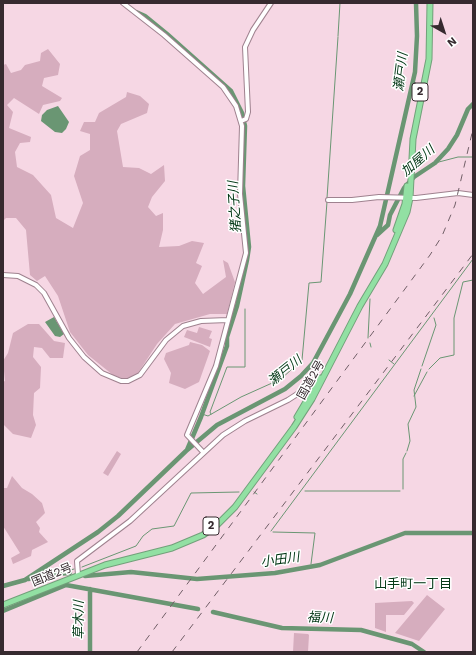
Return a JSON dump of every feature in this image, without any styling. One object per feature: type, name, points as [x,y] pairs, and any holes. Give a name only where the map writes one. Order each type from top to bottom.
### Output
[{"type":"highway","name":"国道2号","points":[[3,602],[78,573],[178,546],[198,538],[216,526],[235,508],[294,427],[384,264],[404,221],[406,198],[409,187],[413,139],[429,60],[429,3]]},
{"type":"highway","name":"国道2号","points":[[3,605],[78,573]]},
{"type":"street","points":[[123,3],[164,35],[223,87],[233,101],[243,121]]},
{"type":"street","points":[[202,451],[187,435],[216,366],[246,249],[240,194],[243,121],[248,105],[245,47],[251,34],[271,3]]},
{"type":"street","points":[[328,200],[352,200],[379,197],[406,198],[458,193],[473,195]]},
{"type":"street","points":[[3,275],[18,276],[36,285],[44,293],[69,338],[84,357],[102,373],[121,381],[128,381],[140,376],[166,340],[183,326],[201,321],[228,320]]},
{"type":"street","points":[[78,573],[77,561],[130,521],[202,451],[234,428],[306,389],[314,391]]},
{"type":"shaded area","points":[[48,49],[60,64],[58,75],[44,78],[42,86],[62,98],[60,101],[43,105],[39,114],[14,98],[7,105],[13,112],[9,128],[31,137],[30,142],[20,143],[15,152],[17,167],[33,175],[51,195],[56,218],[73,228],[83,203],[74,176],[80,156],[90,150],[90,134],[80,131],[84,122],[95,122],[99,113],[126,97],[127,92],[140,96],[149,104],[147,113],[121,124],[117,131],[123,167],[139,168],[151,174],[164,165],[165,181],[152,197],[148,207],[156,216],[163,213],[163,230],[159,247],[179,246],[192,241],[204,243],[196,263],[202,266],[195,283],[203,294],[226,277],[223,260],[228,263],[235,282],[227,314],[210,314],[175,324],[157,344],[136,376],[124,379],[113,375],[88,355],[70,332],[58,296],[45,276],[37,281],[30,275],[26,230],[16,218],[6,218],[3,221],[3,65],[6,64],[11,73],[21,70],[25,65],[40,61],[41,53]]},
{"type":"shaded area","points":[[58,106],[69,122],[66,129],[62,133],[55,132],[41,121],[42,115],[47,110]]},
{"type":"shaded area","points":[[54,317],[64,334],[60,337],[55,336],[45,322]]},
{"type":"shaded area","points":[[28,324],[39,324],[54,341],[65,343],[63,358],[50,358],[42,348],[34,347],[33,357],[41,367],[40,388],[34,393],[33,415],[36,425],[31,438],[13,434],[3,424],[3,382],[5,381],[3,361],[8,353],[13,333]]},
{"type":"shaded area","points":[[199,327],[212,331],[209,338],[212,339],[210,347],[184,337],[187,330],[197,333]]},
{"type":"shaded area","points":[[190,342],[202,345],[210,351],[199,382],[185,389],[169,383],[171,373],[164,359],[166,353],[189,345]]},
{"type":"shaded area","points":[[117,451],[121,454],[108,476],[103,473]]},
{"type":"shaded area","points":[[12,476],[22,488],[42,503],[45,513],[36,522],[40,528],[39,532],[48,542],[32,550],[31,556],[13,564],[11,558],[20,553],[3,526],[3,488],[7,488]]},
{"type":"shaded area","points":[[427,595],[445,609],[419,641],[395,633]]},
{"type":"shaded area","points":[[412,601],[414,603],[404,615],[386,615],[386,632],[375,628],[375,603]]},
{"type":"shaded area","points":[[294,633],[309,635],[308,652],[293,652]]},
{"type":"waterway","points":[[338,36],[340,3]]},
{"type":"waterway","name":"瀬戸川","points":[[3,586],[25,580],[98,532],[118,516],[186,451],[217,425],[285,389],[301,376],[313,363],[350,294],[380,226],[415,72],[417,36],[416,3]]},
{"type":"waterway","name":"猪之子川","points":[[136,12],[145,16],[167,34],[231,91],[242,113],[245,126],[243,186],[249,247],[247,260],[237,306],[227,337],[227,346],[201,417],[187,450]]},
{"type":"waterway","points":[[327,198],[338,37]]},
{"type":"waterway","name":"加屋川","points":[[377,235],[388,225],[390,215],[404,188],[414,177],[435,163],[448,149],[457,135],[468,109],[473,104]]},
{"type":"waterway","points":[[435,163],[458,157],[473,157]]},
{"type":"waterway","points":[[202,414],[208,416],[241,397],[281,379],[302,360],[309,283],[321,282],[327,202]]},
{"type":"waterway","points":[[271,531],[473,259]]},
{"type":"waterway","points":[[429,369],[440,358],[454,355],[454,318],[463,282],[473,280]]},
{"type":"waterway","points":[[368,338],[370,299]]},
{"type":"waterway","points":[[211,414],[210,412],[227,367],[245,367],[245,309]]},
{"type":"waterway","points":[[422,366],[436,325],[434,318]]},
{"type":"waterway","points":[[370,343],[371,347]]},
{"type":"waterway","points":[[389,360],[394,364]]},
{"type":"waterway","points":[[407,451],[410,441],[408,424],[416,407],[414,390],[421,369]]},
{"type":"waterway","points":[[414,396],[427,372]]},
{"type":"waterway","points":[[403,489],[403,459],[406,453]]},
{"type":"waterway","points":[[305,491],[400,491]]},
{"type":"waterway","points":[[82,567],[136,546],[143,536],[152,529],[174,526],[191,493],[239,492]]},
{"type":"waterway","points":[[273,532],[315,533],[311,564]]},
{"type":"waterway","name":"小田川","points":[[85,576],[131,572],[197,579],[275,573],[320,565],[405,533],[473,533]]},
{"type":"waterway","name":"小田川","points":[[53,575],[74,569]]},
{"type":"waterway","name":"小田川","points":[[29,579],[40,575],[70,573]]},
{"type":"waterway","name":"福川","points":[[3,611],[66,585],[198,609]]},
{"type":"waterway","name":"草木川","points":[[90,589],[90,652]]},
{"type":"waterway","name":"福川","points":[[213,612],[282,628],[361,630],[412,644],[424,652]]},
{"type":"railway","points":[[137,652],[430,255],[442,236],[455,205],[473,129]]},
{"type":"railway","points":[[172,652],[473,254]]},
{"type":"district","name":"山手町一丁目","points":[[413,584]]}]
